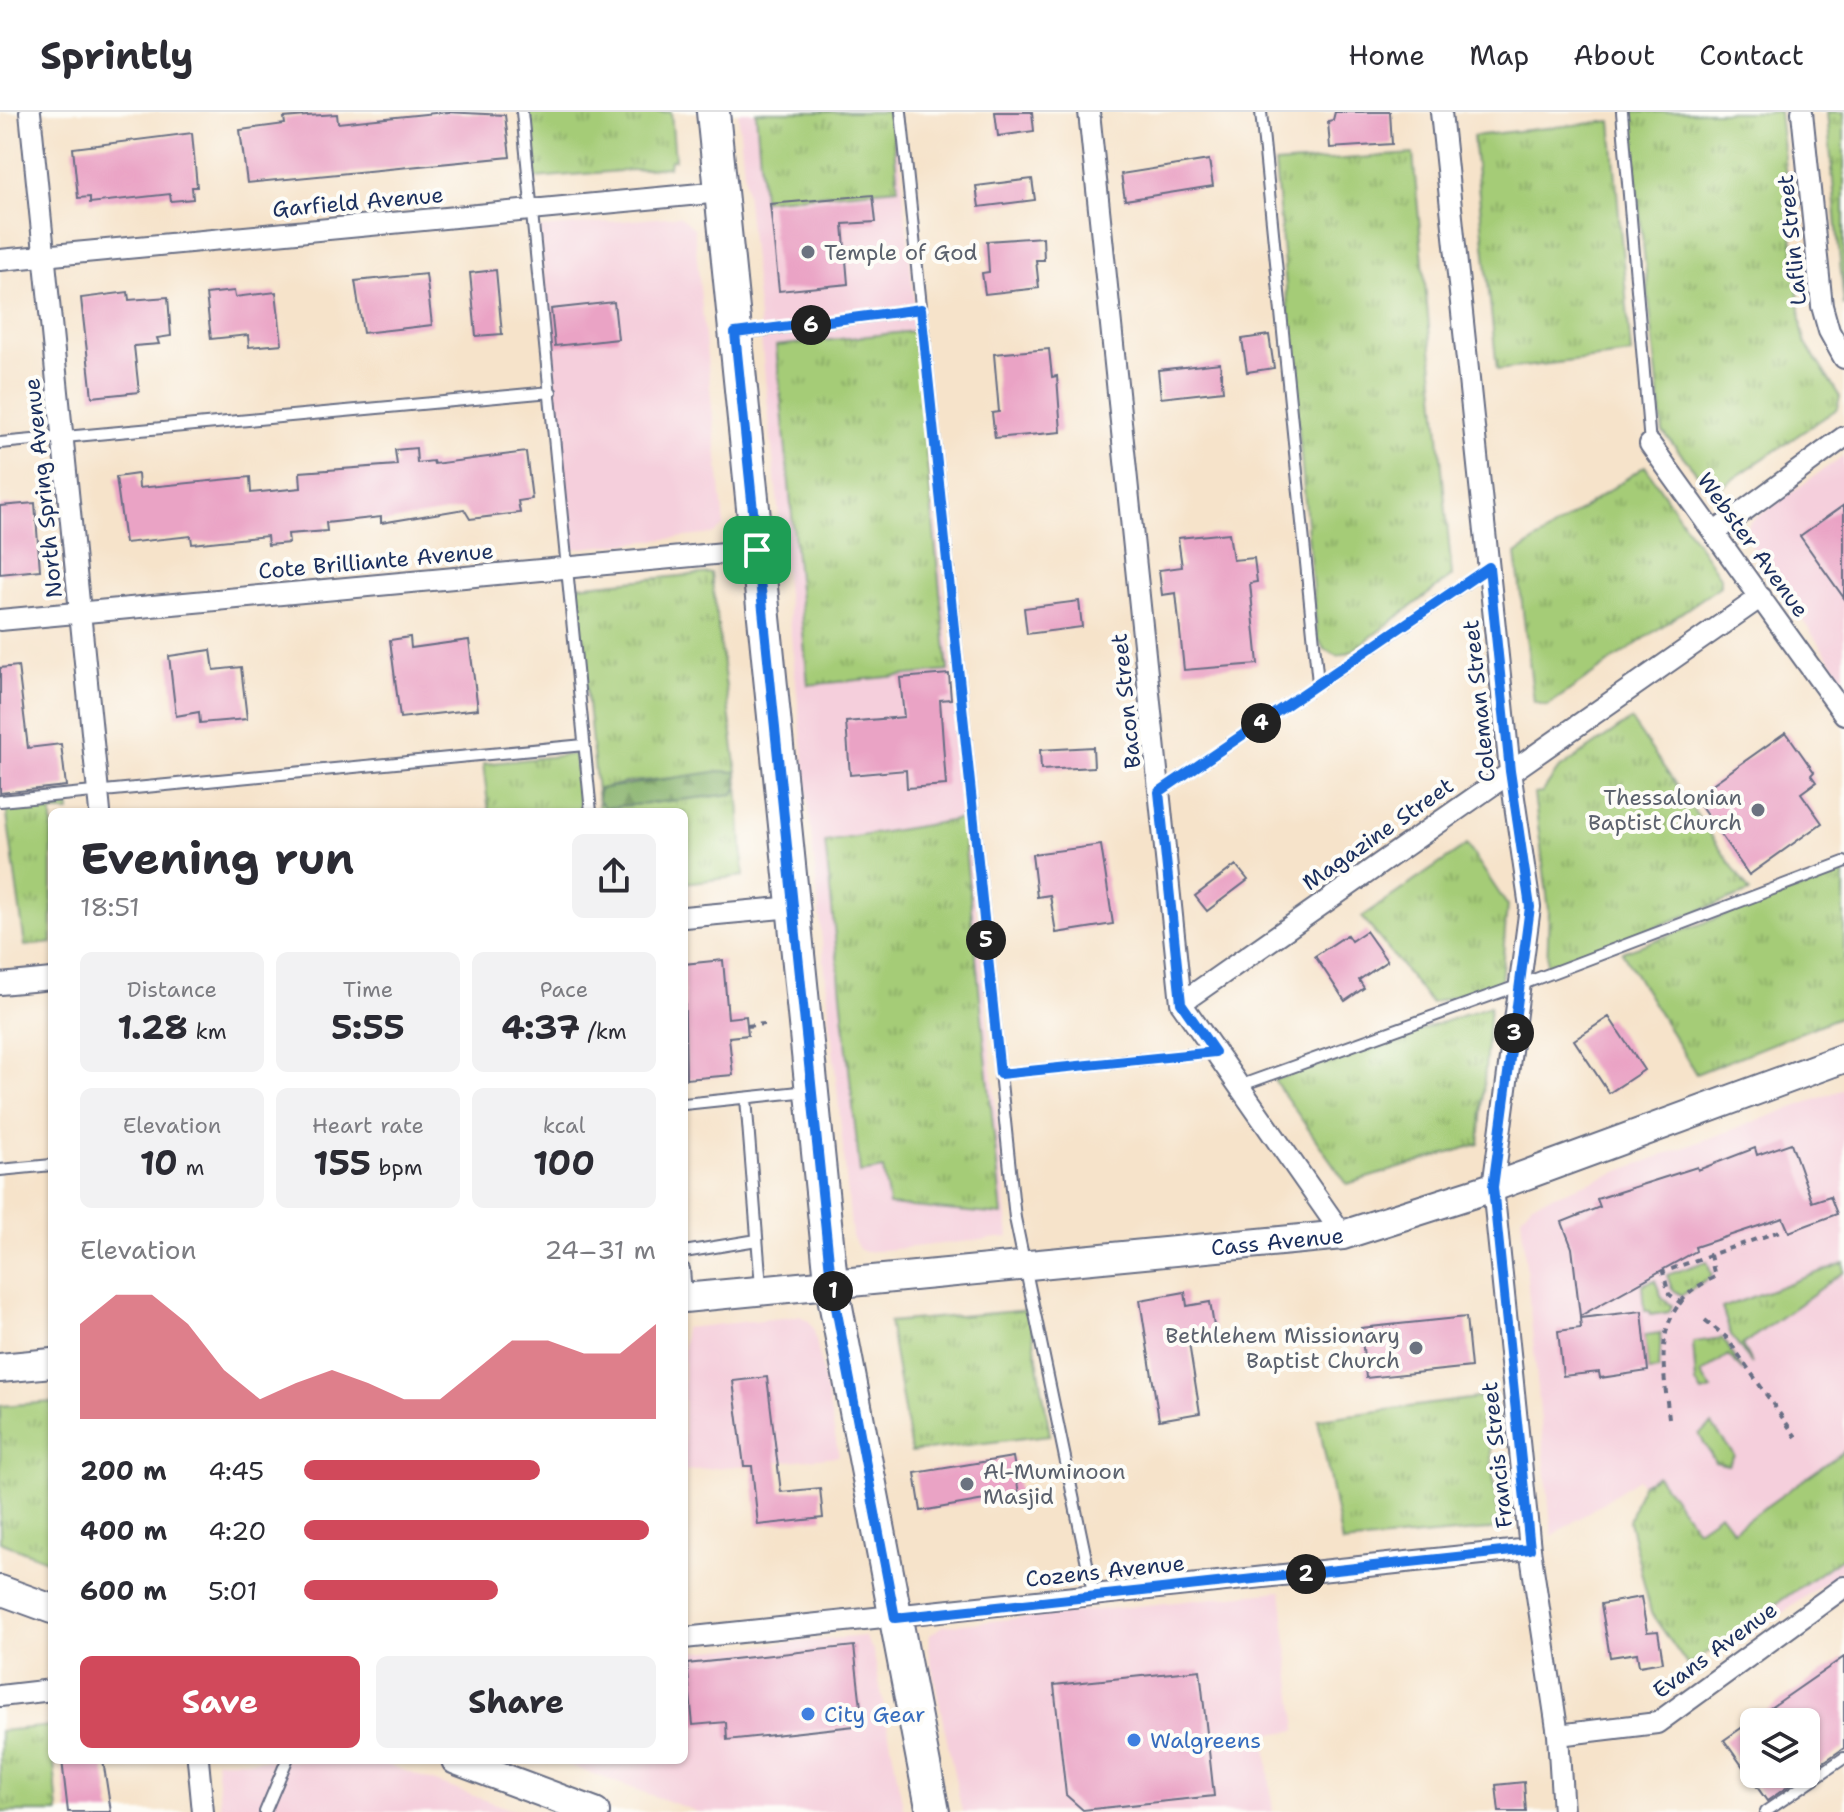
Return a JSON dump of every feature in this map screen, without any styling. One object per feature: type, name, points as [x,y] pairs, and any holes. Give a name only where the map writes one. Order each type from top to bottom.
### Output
[{"type":"main road","points":[[713,112],[831,1281],[933,1812]]},
{"type":"main road","name":"Cass Avenue","points":[[688,1298],[831,1281],[1343,1235],[1493,1187],[1844,1058]]},
{"type":"main road","points":[[0,1368],[48,1363]]},
{"type":"main road","points":[[0,1590],[48,1608]]},
{"type":"main road","points":[[467,1764],[595,1812]]},
{"type":"street","name":"North Spring Avenue","points":[[30,112],[99,802]]},
{"type":"street","name":"Bacon Street","points":[[1089,112],[1181,1003],[1343,1235]]},
{"type":"street","name":"Coleman Street","points":[[1441,112],[1510,771],[1530,907],[1493,1187]]},
{"type":"street","name":"Laflin Street","points":[[1802,112],[1822,306],[1829,331],[1844,358]]},
{"type":"street","name":"Garfield Avenue","points":[[0,260],[721,192]]},
{"type":"street","points":[[1715,532],[1844,437]]},
{"type":"street","name":"Webster Avenue","points":[[1650,444],[1844,714]]},
{"type":"street","name":"Cote Brilliante Avenue","points":[[0,620],[757,550]]},
{"type":"street","name":"Magazine Street","points":[[1181,1003],[1761,597]]},
{"type":"street","points":[[688,917],[793,907]]},
{"type":"street","points":[[0,984],[48,979]]},
{"type":"street","name":"Francis Street","points":[[1493,1187],[1530,1549],[1558,1735],[1563,1812]]},
{"type":"street","name":"Cozens Avenue","points":[[688,1638],[1530,1549]]},
{"type":"street","name":"Evans Avenue","points":[[1558,1735],[1657,1723],[1844,1587]]},
{"type":"street","points":[[0,1696],[48,1690]]},
{"type":"street","points":[[198,1764],[203,1812]]},
{"type":"lane","points":[[522,112],[591,808]]},
{"type":"lane","points":[[901,112],[1015,1218],[1027,1263],[1094,1597]]},
{"type":"lane","points":[[1261,112],[1318,683]]},
{"type":"lane","points":[[1622,112],[1650,444]]},
{"type":"lane","points":[[735,333],[921,309]]},
{"type":"lane","points":[[0,443],[551,392]]},
{"type":"lane","points":[[1159,792],[1489,567]]},
{"type":"lane","points":[[0,801],[99,802],[584,745]]},
{"type":"lane","points":[[1239,1086],[1520,985],[1844,862]]},
{"type":"lane","points":[[1000,1074],[1215,1052]]},
{"type":"lane","points":[[688,1104],[812,1091]]},
{"type":"lane","points":[[746,1098],[761,1289]]},
{"type":"lane","points":[[0,1170],[48,1165]]},
{"type":"lane","points":[[688,1251],[757,1240]]},
{"type":"lane","points":[[1765,1812],[1844,1758]]},
{"type":"lane","points":[[265,1812],[285,1764]]},
{"type":"path","points":[[747,1026],[764,1024]]},
{"type":"path","points":[[1681,1303],[1669,1294],[1663,1272],[1783,1230]]},
{"type":"path","points":[[1669,1418],[1663,1335],[1694,1287],[1715,1277],[1710,1255]]},
{"type":"path","points":[[1705,1320],[1726,1337],[1796,1437]]},
{"type":"shaded area","points":[[738,112],[895,112],[1009,1237],[865,1252],[859,1249],[852,1236]]},
{"type":"shaded area","points":[[679,216],[694,228],[724,525],[714,534],[572,549],[539,228]]},
{"type":"shaded area","points":[[1844,455],[1844,680],[1743,534],[1750,522]]},
{"type":"shaded area","points":[[1844,1089],[1844,1569],[1744,1640],[1638,1479],[1552,1536],[1521,1216],[1532,1203]]},
{"type":"shaded area","points":[[800,1316],[810,1322],[839,1456],[688,1471],[688,1328]]},
{"type":"shaded area","points":[[1281,1591],[1297,1730],[1265,1735],[1273,1812],[962,1812],[928,1649],[930,1635],[942,1626]]},
{"type":"shaded area","points":[[864,1636],[873,1650],[904,1812],[698,1812],[565,1764],[688,1764],[688,1652]]},
{"type":"shaded area","points":[[216,1764],[386,1764],[518,1812],[221,1812]]},
{"type":"green space","points":[[528,112],[671,112],[675,160],[670,160],[669,167],[535,178]]},
{"type":"green space","points":[[756,112],[891,112],[898,188],[763,200]]},
{"type":"green space","points":[[1629,112],[1779,112],[1802,329],[1806,344],[1840,397],[1837,409],[1721,487],[1711,490],[1663,432]]},
{"type":"green space","points":[[1827,112],[1844,112],[1844,307]]},
{"type":"green space","points":[[1611,121],[1631,354],[1497,370],[1473,136]]},
{"type":"green space","points":[[1413,154],[1452,576],[1352,651],[1338,656],[1324,649],[1317,636],[1275,164]]},
{"type":"green space","points":[[914,331],[948,671],[808,685],[776,346]]},
{"type":"green space","points":[[1645,466],[1720,577],[1720,586],[1547,706],[1534,702],[1516,554]]},
{"type":"green space","points":[[711,573],[737,772],[629,782],[599,789],[605,808],[599,808],[576,586]]},
{"type":"green space","points":[[1631,720],[1750,892],[1547,967],[1549,910],[1534,794],[1542,793],[1558,770]]},
{"type":"green space","points":[[575,754],[580,808],[488,808],[483,764]]},
{"type":"green space","points":[[720,771],[737,772],[738,786],[734,794],[605,808],[598,800],[599,789]]},
{"type":"green space","points":[[738,786],[744,876],[688,883],[688,808],[605,808],[734,794]]},
{"type":"green space","points":[[69,802],[70,808],[48,808],[48,943],[25,946],[6,808]]},
{"type":"green space","points":[[962,819],[1002,1215],[889,1205],[883,1169],[860,1173],[825,842]]},
{"type":"green space","points":[[1467,845],[1507,905],[1501,983],[1431,1003],[1362,917]]},
{"type":"green space","points":[[1844,873],[1844,1015],[1696,1074],[1622,952]]},
{"type":"green space","points":[[1490,1006],[1479,1144],[1347,1184],[1274,1080]]},
{"type":"green space","points":[[1707,1261],[1712,1276],[1682,1295],[1672,1289],[1667,1275]]},
{"type":"green space","points":[[1844,1263],[1844,1272],[1742,1345],[1752,1364],[1731,1335],[1722,1308]]},
{"type":"green space","points":[[1655,1280],[1662,1298],[1672,1305],[1669,1312],[1650,1315],[1650,1311],[1645,1311],[1643,1284]]},
{"type":"green space","points":[[1029,1310],[1050,1435],[911,1452],[889,1322]]},
{"type":"green space","points":[[1661,1333],[1659,1370],[1648,1371],[1645,1335]]},
{"type":"green space","points":[[1722,1338],[1743,1371],[1728,1355],[1701,1374],[1712,1390],[1702,1393],[1696,1383],[1693,1342]]},
{"type":"green space","points":[[1485,1397],[1499,1529],[1342,1543],[1318,1419]]},
{"type":"green space","points":[[48,1402],[48,1560],[0,1542],[0,1406]]},
{"type":"green space","points":[[1712,1425],[1734,1455],[1728,1465],[1715,1462],[1699,1434]]},
{"type":"green space","points":[[1844,1451],[1844,1556],[1688,1666],[1651,1613],[1629,1521],[1642,1484],[1657,1476],[1697,1529],[1720,1513],[1733,1530]]},
{"type":"green space","points":[[48,1726],[48,1764],[54,1764],[58,1812],[0,1812],[0,1731]]},
{"type":"building","points":[[445,112],[505,115],[510,157],[247,183],[240,130],[285,124],[284,118],[337,114],[338,123]]},
{"type":"building","points":[[995,112],[1032,112],[1034,131],[998,136]]},
{"type":"building","points":[[1335,112],[1390,112],[1392,144],[1330,148],[1328,121],[1333,120]]},
{"type":"building","points":[[192,133],[197,187],[192,187],[193,199],[171,201],[170,194],[90,203],[90,197],[78,198],[73,148]]},
{"type":"building","points":[[1209,160],[1213,186],[1125,200],[1121,174]]},
{"type":"building","points":[[1032,179],[1035,200],[979,207],[976,186]]},
{"type":"building","points":[[873,195],[876,222],[843,224],[848,284],[779,291],[770,204]]},
{"type":"building","points":[[1043,237],[1044,260],[1036,260],[1039,288],[985,294],[982,273],[989,272],[987,241]]},
{"type":"building","points":[[496,270],[502,334],[476,336],[470,273]]},
{"type":"building","points":[[426,274],[432,325],[363,333],[355,281]]},
{"type":"building","points":[[234,291],[235,297],[276,292],[282,344],[249,347],[248,335],[211,339],[206,294]]},
{"type":"building","points":[[128,292],[129,300],[168,297],[171,336],[157,338],[159,344],[134,346],[139,392],[92,397],[81,298]]},
{"type":"building","points":[[614,302],[618,339],[555,346],[551,309]]},
{"type":"building","points":[[1269,335],[1274,368],[1247,372],[1242,339]]},
{"type":"building","points":[[1049,349],[1052,377],[1057,376],[1061,432],[995,438],[992,413],[999,412],[994,354]]},
{"type":"building","points":[[1220,363],[1223,391],[1161,398],[1158,370]]},
{"type":"building","points":[[416,448],[417,463],[433,461],[434,464],[526,452],[532,499],[518,501],[520,513],[470,519],[464,509],[381,523],[381,517],[326,523],[327,531],[288,534],[289,543],[268,545],[267,536],[192,544],[191,536],[125,543],[116,477],[138,474],[139,488],[250,477],[251,493],[301,488],[300,472],[397,465],[395,450]]},
{"type":"building","points":[[35,503],[40,570],[0,574],[0,506]]},
{"type":"building","points":[[1844,505],[1844,598],[1800,536]]},
{"type":"building","points":[[1229,533],[1233,560],[1254,558],[1257,582],[1250,583],[1258,664],[1184,670],[1176,593],[1162,595],[1159,570],[1182,567],[1178,538]]},
{"type":"building","points":[[1079,601],[1082,627],[1027,634],[1024,608]]},
{"type":"building","points":[[410,637],[411,648],[469,640],[478,709],[400,718],[390,640]]},
{"type":"building","points":[[211,650],[214,670],[241,667],[247,719],[200,723],[199,712],[176,716],[169,656]]},
{"type":"building","points":[[18,666],[28,748],[61,744],[66,786],[0,793],[0,668]]},
{"type":"building","points":[[949,674],[951,699],[940,700],[946,785],[907,788],[906,770],[850,775],[846,722],[904,717],[900,678]]},
{"type":"building","name":"Thessalonian Baptist Church","points":[[1786,732],[1814,772],[1811,775],[1816,782],[1801,793],[1822,823],[1749,875],[1694,797]]},
{"type":"building","points":[[1093,747],[1094,767],[1041,770],[1040,750]]},
{"type":"building","points":[[1101,845],[1113,924],[1056,933],[1050,895],[1037,897],[1032,854]]},
{"type":"building","points":[[1236,865],[1248,880],[1207,911],[1195,896]]},
{"type":"building","points":[[1366,931],[1387,961],[1359,980],[1364,988],[1345,1001],[1315,956],[1347,935],[1351,941]]},
{"type":"building","points":[[723,960],[728,1018],[746,1016],[748,1035],[729,1037],[733,1075],[688,1079],[688,964]]},
{"type":"building","points":[[1609,1017],[1644,1070],[1609,1093],[1574,1040]]},
{"type":"building","points":[[1791,1143],[1812,1202],[1830,1196],[1837,1214],[1789,1232],[1783,1218],[1695,1247],[1696,1251],[1580,1316],[1572,1248],[1562,1222],[1600,1207],[1597,1199],[1697,1167],[1698,1170],[1755,1148],[1757,1155]]},
{"type":"building","points":[[1185,1292],[1187,1306],[1210,1302],[1216,1338],[1189,1343],[1200,1413],[1159,1420],[1140,1300]]},
{"type":"building","points":[[1642,1311],[1648,1371],[1600,1378],[1599,1372],[1563,1376],[1558,1331],[1581,1328],[1580,1318]]},
{"type":"building","name":"Bethlehem Missionary Baptist Church","points":[[1466,1317],[1471,1367],[1366,1378],[1361,1328]]},
{"type":"building","points":[[767,1377],[781,1492],[820,1488],[823,1518],[758,1525],[752,1466],[744,1466],[733,1381]]},
{"type":"building","name":"Al-Muminoon Masjid","points":[[1013,1457],[1019,1494],[921,1511],[915,1473]]},
{"type":"building","points":[[1641,1597],[1647,1632],[1658,1631],[1663,1662],[1639,1666],[1637,1653],[1610,1657],[1601,1604]]},
{"type":"building","points":[[854,1646],[863,1725],[727,1740],[726,1722],[693,1725],[688,1664]]},
{"type":"building","points":[[1844,1657],[1844,1748],[1820,1765],[1820,1708],[1770,1708]]},
{"type":"building","name":"Walgreens","points":[[1200,1670],[1214,1796],[1083,1810],[1066,1795],[1054,1685]]},
{"type":"building","points":[[1740,1729],[1740,1763],[1724,1740]]},
{"type":"building","points":[[62,1764],[104,1764],[111,1812],[68,1812]]},
{"type":"building","points":[[1524,1782],[1526,1812],[1499,1812],[1496,1785]]},
{"type":"building","points":[[1758,1788],[1786,1788],[1767,1801]]},
{"type":"place","name":"Temple of God","points":[[808,252]]},
{"type":"place","name":"Thessalonian Baptist Church","points":[[1758,810]]},
{"type":"place","name":"Bethlehem Missionary Baptist Church","points":[[1416,1348]]},
{"type":"place","name":"Al-Muminoon Masjid","points":[[967,1484]]},
{"type":"place","name":"City Gear","points":[[808,1714]]},
{"type":"place","name":"Walgreens","points":[[1134,1740]]},
{"type":"route","points":[[921,309],[1000,1074],[1215,1052],[1181,1003],[1159,792],[1489,567],[1510,771],[1530,907],[1493,1187],[1530,1549],[895,1618],[831,1281],[757,550],[735,333],[921,309]]}]
